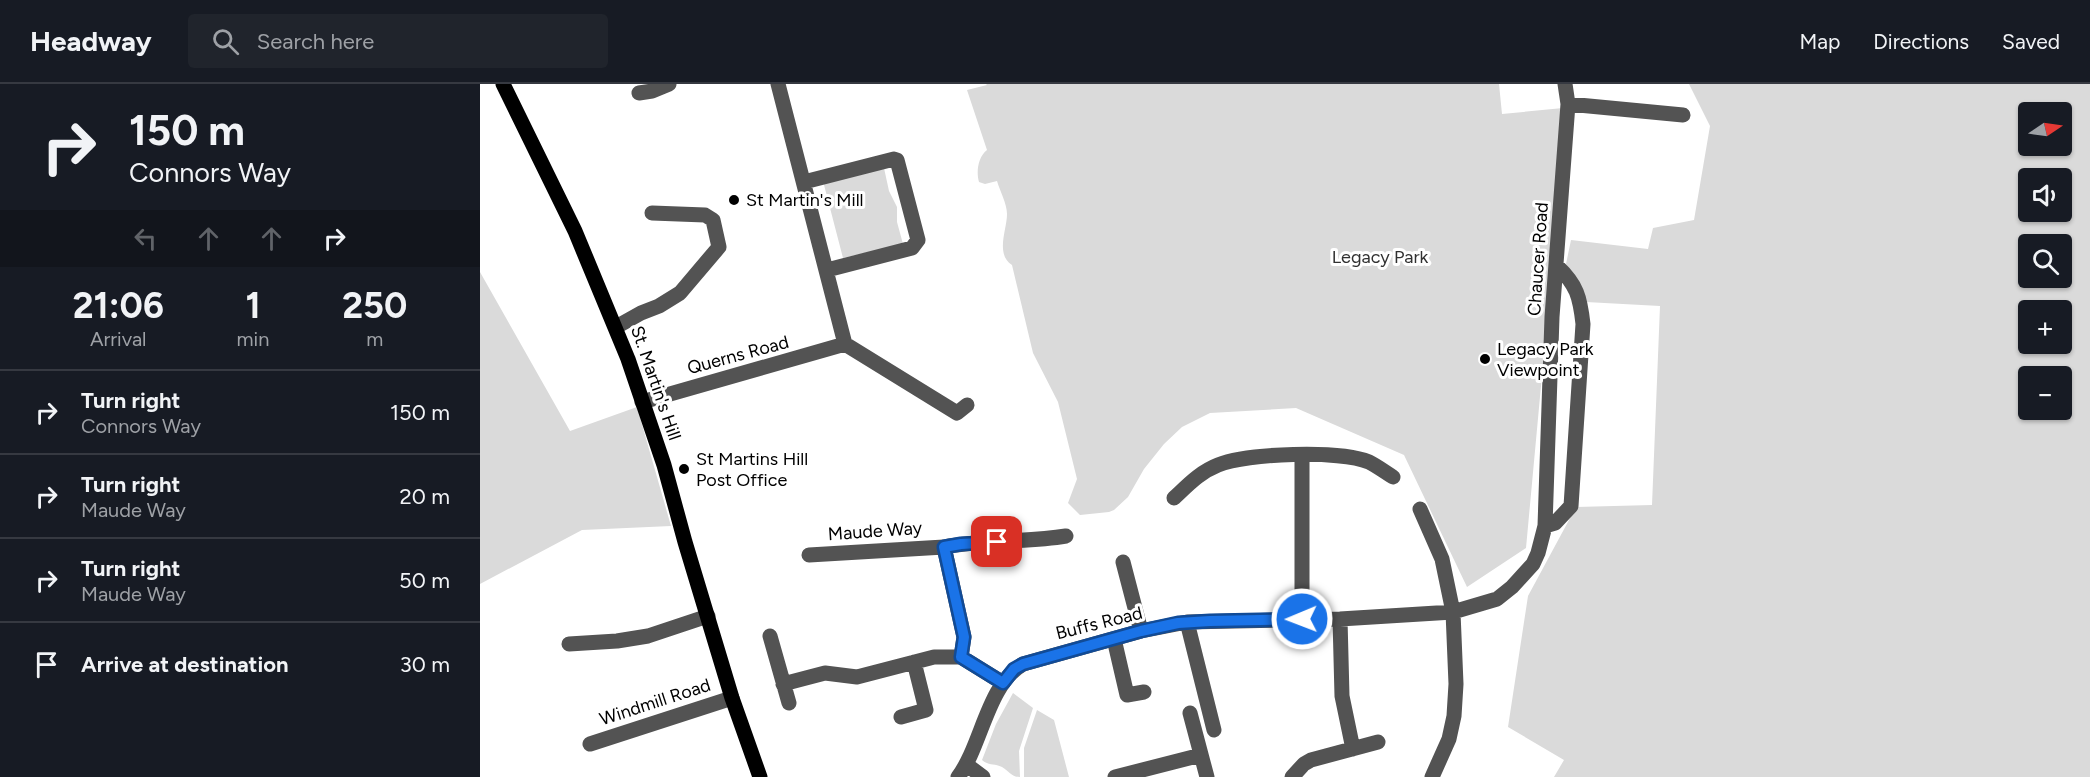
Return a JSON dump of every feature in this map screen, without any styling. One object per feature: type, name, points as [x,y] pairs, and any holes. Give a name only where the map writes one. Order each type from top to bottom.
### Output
[{"type":"main road","name":"St. Martin's Hill","points":[[503,84],[576,231],[616,327],[664,465],[732,698],[760,777]]},
{"type":"street","points":[[650,92],[669,84]]},
{"type":"street","points":[[778,84],[845,344],[957,413],[967,405]]},
{"type":"street","name":"Chaucer Road","points":[[1497,599],[1512,587],[1533,564],[1545,526],[1552,317],[1568,104],[1565,84]]},
{"type":"street","points":[[1568,104],[1683,115]]},
{"type":"street","points":[[804,182],[897,160],[918,240],[912,248],[827,270]]},
{"type":"street","points":[[616,327],[680,293],[719,247],[713,220],[705,215],[652,213]]},
{"type":"street","points":[[1545,526],[1555,523],[1571,506],[1583,324],[1576,289],[1557,266]]},
{"type":"street","name":"Querns Road","points":[[642,402],[845,344]]},
{"type":"street","points":[[1174,498],[1194,479],[1220,464],[1266,455],[1354,458],[1369,462],[1392,477]]},
{"type":"street","points":[[1302,456],[1302,619]]},
{"type":"street","points":[[1420,509],[1442,559],[1454,612],[1456,684],[1454,716],[1449,739],[1432,777]]},
{"type":"street","name":"Maude Way","points":[[809,555],[1043,540],[1066,536]]},
{"type":"street","name":"Maude Way","points":[[944,547],[964,637],[961,657]]},
{"type":"street","points":[[1123,562],[1141,631]]},
{"type":"street","name":"Buffs Road","points":[[962,771],[1003,683],[1014,669],[1023,664],[1141,631],[1187,622],[1340,619],[1454,612],[1497,599]]},
{"type":"street","points":[[569,644],[617,641],[648,636],[708,616]]},
{"type":"street","points":[[1340,619],[1342,696],[1353,749]]},
{"type":"street","points":[[1187,622],[1214,730]]},
{"type":"street","points":[[770,636],[789,703]]},
{"type":"street","points":[[1114,639],[1127,695],[1144,692]]},
{"type":"street","points":[[783,684],[825,673],[857,677],[934,657],[961,657],[1003,683]]},
{"type":"street","points":[[901,717],[926,710],[914,662]]},
{"type":"street","name":"Windmill Road","points":[[590,744],[732,698]]},
{"type":"street","points":[[1190,713],[1207,777]]},
{"type":"street","points":[[1292,777],[1311,760],[1378,742]]},
{"type":"street","points":[[1115,777],[1201,755]]},
{"type":"street","points":[[962,771],[982,777]]},
{"type":"green space","name":"Legacy Park","points":[[986,84],[1499,84],[1502,114],[1563,108],[1551,278],[1526,548],[1467,587],[1404,455],[1296,408],[1210,413],[1182,427],[1164,444],[1144,469],[1128,497],[1114,510],[1080,515],[1068,503],[1077,479],[1058,402],[1033,353],[1012,265],[1004,255],[1003,241],[1007,214],[1005,202],[997,181],[985,184],[979,182],[978,178],[980,161],[987,150],[967,90]]},
{"type":"green space","points":[[1689,84],[2090,84],[2090,777],[1554,777],[1564,760],[1508,727],[1528,596],[1576,507],[1652,505],[1660,306],[1586,302],[1566,264],[1571,240],[1648,249],[1653,228],[1694,220],[1710,126]]},
{"type":"green space","points":[[884,168],[889,191],[897,207],[897,222],[903,244],[843,258],[823,181]]},
{"type":"green space","points":[[480,272],[570,431],[637,407],[671,526],[582,530],[480,584]]},
{"type":"green space","points":[[1013,693],[1033,708],[1019,751],[1020,777],[982,760],[996,724]]},
{"type":"green space","points":[[1037,710],[1054,720],[1069,777],[1024,777],[1024,748]]},
{"type":"place","name":"St Martin's Mill","points":[[734,200]]},
{"type":"place","name":"Legacy Park Viewpoint","points":[[1485,359]]},
{"type":"place","name":"St Martins Hill Post Office","points":[[684,469]]},
{"type":"route","points":[[997,542],[944,547],[964,637],[961,657],[1003,683],[1014,669],[1034,660],[1178,623],[1302,619]]}]
